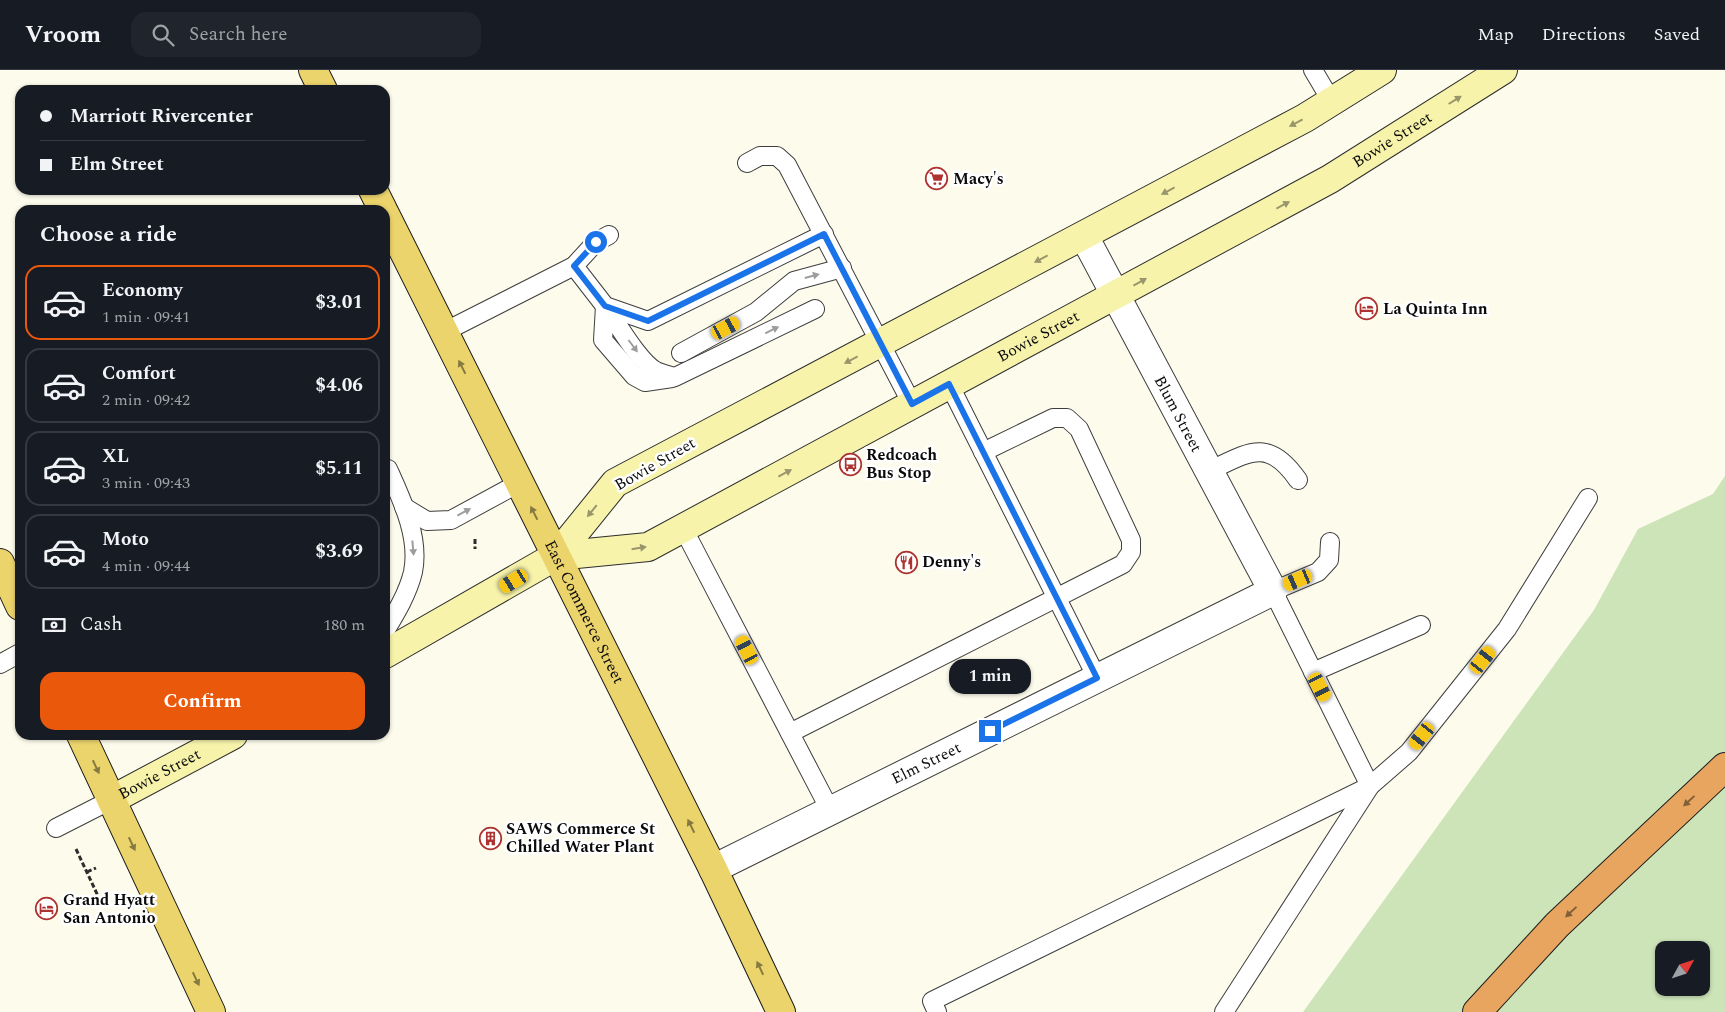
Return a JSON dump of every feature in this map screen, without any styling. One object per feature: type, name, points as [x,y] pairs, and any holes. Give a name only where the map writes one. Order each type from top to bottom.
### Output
[{"type":"highway","points":[[1477,1012],[1558,925],[1725,767]]},
{"type":"main road","points":[[313,70],[320,85]]},
{"type":"main road","name":"Bowie Street","points":[[390,651],[556,556],[615,483],[882,344],[1305,118],[1382,70]]},
{"type":"main road","name":"Bowie Street","points":[[556,556],[648,546],[1330,180],[1503,70]]},
{"type":"main road","name":"East Commerce Street","points":[[390,224],[713,869],[781,1012]]},
{"type":"main road","points":[[0,562],[15,594]]},
{"type":"main road","points":[[82,740],[211,1012]]},
{"type":"main road","name":"Bowie Street","points":[[111,800],[224,740]]},
{"type":"street","name":"Blum Street","points":[[1084,236],[1272,591]]},
{"type":"street","name":"Elm Street","points":[[713,869],[1272,591]]},
{"type":"lane","points":[[1312,70],[1332,102]]},
{"type":"lane","points":[[747,163],[760,156],[777,156],[787,165],[912,404]]},
{"type":"lane","points":[[605,306],[648,321],[824,234]]},
{"type":"lane","points":[[444,332],[574,266],[596,242],[609,235]]},
{"type":"lane","points":[[574,266],[634,348],[655,370],[675,377],[815,309]]},
{"type":"lane","points":[[681,353],[756,312],[794,281],[842,268]]},
{"type":"lane","points":[[949,384],[1097,678]]},
{"type":"lane","points":[[790,733],[1123,564],[1131,552],[1131,540],[1079,429],[1067,418],[1053,418],[984,452]]},
{"type":"lane","points":[[1209,471],[1247,452],[1268,452],[1286,462],[1298,480]]},
{"type":"lane","points":[[390,474],[404,506],[412,534],[413,572],[402,601],[390,622]]},
{"type":"lane","points":[[404,506],[427,521],[451,520],[519,483]]},
{"type":"lane","points":[[937,1012],[932,1001],[1370,786],[1410,752],[1507,629],[1588,498]]},
{"type":"lane","points":[[683,528],[830,810]]},
{"type":"lane","points":[[1330,542],[1329,560],[1318,572],[1272,591],[1370,786]]},
{"type":"lane","points":[[1313,672],[1421,625]]},
{"type":"lane","points":[[0,664],[15,656]]},
{"type":"lane","points":[[1224,1012],[1370,786]]},
{"type":"lane","points":[[56,828],[111,800]]},
{"type":"path","points":[[75,846],[98,896]]},
{"type":"path","points":[[87,872],[96,868]]},
{"type":"green space","points":[[1725,476],[1725,1012],[1303,1012],[1594,610],[1638,529],[1713,494]]},
{"type":"place","name":"Macy's","points":[[937,179]]},
{"type":"place","name":"La Quinta Inn","points":[[1367,309]]},
{"type":"place","name":"Redcoach Bus Stop","points":[[850,464]]},
{"type":"place","name":"Denny's","points":[[906,562]]},
{"type":"place","name":"SAWS Commerce St Chilled Water Plant","points":[[490,838]]},
{"type":"place","name":"Grand Hyatt San Antonio","points":[[47,909]]},
{"type":"route","points":[[596,242],[574,266],[605,306],[648,321],[824,234],[912,404],[949,384],[1097,678],[990,731]]}]
